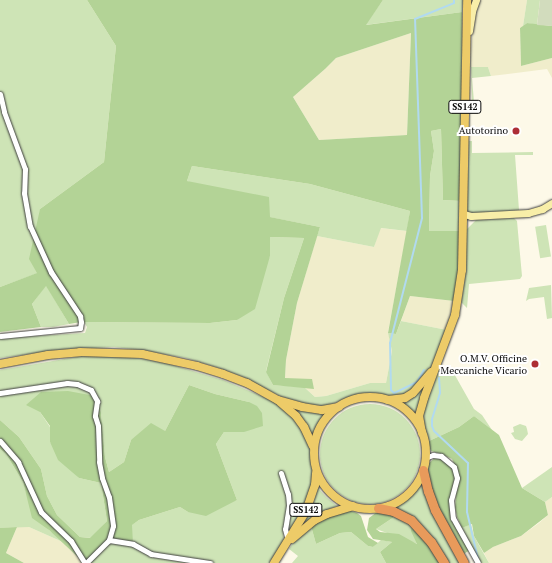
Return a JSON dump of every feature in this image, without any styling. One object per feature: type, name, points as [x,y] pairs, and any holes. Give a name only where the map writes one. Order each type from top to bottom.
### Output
[{"type":"highway","points":[[423,470],[428,491],[435,510],[464,563]]},
{"type":"highway","points":[[378,508],[393,511],[411,520],[431,542],[444,563]]},
{"type":"main road","name":"SS142","points":[[422,433],[420,416],[424,398],[450,332],[458,299],[462,270],[467,0]]},
{"type":"main road","points":[[0,364],[48,355],[80,352],[142,354],[197,366],[223,374],[247,384],[278,400],[296,416],[304,427],[314,448],[316,468],[327,489],[336,498],[353,506],[365,509],[390,505],[405,496],[414,486],[423,470],[425,458],[422,433],[408,413],[398,405],[386,400],[362,398],[339,407],[322,410],[278,400]]},
{"type":"main road","name":"SS142","points":[[386,400],[405,398],[414,393],[429,375],[442,352]]},
{"type":"main road","points":[[314,448],[321,426],[329,415],[339,407]]},
{"type":"main road","name":"SS142","points":[[274,563],[306,511],[315,485],[316,468]]},
{"type":"main road","name":"SS142","points":[[283,548],[315,520],[327,514],[353,506]]},
{"type":"street","points":[[466,55],[472,11],[476,0]]},
{"type":"street","points":[[0,94],[4,112],[26,169],[24,193],[30,226],[51,272],[80,316],[80,328],[0,336]]},
{"type":"street","points":[[464,214],[471,216],[493,216],[535,212],[552,202]]},
{"type":"street","points":[[464,226],[474,220],[493,216]]},
{"type":"street","points":[[0,393],[67,383],[77,384],[91,390],[97,401],[95,416],[98,426],[99,462],[102,478],[109,497],[113,526],[109,540],[86,563],[71,541],[41,512],[18,462],[0,441]]},
{"type":"street","points":[[425,458],[433,455],[441,456],[454,467],[457,478],[451,500],[453,518],[478,563]]},
{"type":"street","points":[[282,473],[288,494],[289,505],[286,529],[288,540]]},
{"type":"street","points":[[109,540],[133,544],[151,554],[210,563]]},
{"type":"shaded area","points":[[479,0],[527,0],[523,26],[520,28],[521,66],[552,58],[552,78],[547,69],[491,76],[488,67],[470,67],[474,11]]},
{"type":"shaded area","points":[[411,33],[407,135],[319,140],[293,97],[336,58]]},
{"type":"shaded area","points":[[380,228],[407,231],[388,332],[392,351],[386,383],[370,383],[326,396],[315,397],[304,387],[314,388],[285,378],[286,360],[297,303],[317,236],[374,247]]},
{"type":"shaded area","points":[[410,296],[454,301],[447,330],[401,321]]},
{"type":"shaded area","points":[[552,497],[552,563],[489,563],[484,553],[493,547],[521,536],[539,523],[548,515],[545,502]]},
{"type":"shaded area","points":[[17,527],[29,527],[65,543],[83,563],[24,563],[6,553]]},
{"type":"green space","points":[[0,0],[87,0],[116,46],[104,162],[40,209],[38,273],[0,287]]},
{"type":"green space","points":[[87,0],[383,0],[366,25],[462,12],[461,201],[443,200],[441,129],[431,131],[434,151],[430,176],[429,231],[460,231],[459,266],[454,301],[410,296],[396,334],[388,333],[410,211],[310,184],[192,166],[187,181],[269,197],[270,217],[320,227],[297,303],[286,360],[285,378],[312,379],[314,389],[273,385],[266,372],[284,298],[304,238],[270,237],[270,256],[255,309],[237,320],[210,323],[81,322],[69,324],[46,286],[32,304],[41,327],[0,332],[0,287],[37,273],[29,259],[40,209],[104,162],[116,46]],"holes":[[[411,33],[407,135],[319,140],[293,97],[336,58]]]},
{"type":"green space","points":[[383,0],[463,0],[462,12],[365,25]]},
{"type":"green space","points":[[527,0],[540,0],[537,25],[527,23],[523,26]]},
{"type":"green space","points":[[540,0],[552,0],[552,26],[537,25]]},
{"type":"green space","points":[[527,23],[552,26],[552,58],[521,66],[520,28]]},
{"type":"green space","points":[[471,67],[488,67],[491,76],[472,78],[474,102],[472,103]]},
{"type":"green space","points":[[441,129],[443,200],[461,201],[460,231],[429,231],[430,176],[434,151],[431,131]]},
{"type":"green space","points":[[469,141],[472,141],[472,153],[533,152],[533,155],[515,155],[519,210],[474,215],[467,211]]},
{"type":"green space","points":[[192,166],[310,184],[410,211],[407,231],[381,228],[374,247],[317,236],[320,227],[269,217],[187,181]]},
{"type":"green space","points":[[514,218],[517,221],[522,276],[520,279],[469,284],[467,308],[461,302],[464,286],[467,229],[476,220]]},
{"type":"green space","points":[[546,225],[551,257],[540,258],[535,227]]},
{"type":"green space","points":[[270,237],[304,238],[284,298],[266,371],[273,385],[304,387],[315,397],[326,396],[370,383],[386,383],[392,351],[388,333],[396,334],[401,321],[447,330],[436,358],[428,373],[413,390],[400,396],[361,394],[327,406],[306,405],[282,397],[243,377],[216,367],[186,358],[141,350],[114,347],[58,350],[0,358],[0,338],[85,333],[87,327],[84,322],[210,323],[237,320],[270,256]]},
{"type":"green space","points":[[46,285],[69,324],[53,327],[41,327],[32,304]]},
{"type":"green space","points":[[551,285],[552,318],[547,319],[544,297],[529,299],[526,301],[529,288]]},
{"type":"green space","points":[[112,355],[169,364],[223,380],[273,401],[283,408],[299,424],[310,446],[313,474],[311,492],[290,532],[290,510],[283,528],[284,542],[269,563],[86,563],[109,540],[139,520],[180,507],[188,512],[237,500],[216,444],[224,432],[244,432],[249,402],[215,394],[189,385],[165,431],[131,440],[124,462],[109,472],[105,457],[101,413],[40,412],[50,427],[50,442],[79,478],[101,483],[107,521],[91,538],[80,537],[57,515],[47,496],[41,469],[19,437],[0,420],[0,370],[82,356]]},
{"type":"green space","points":[[443,367],[452,370],[474,409],[482,415],[492,430],[474,416],[459,427],[429,441],[423,424],[424,408],[440,368]]},
{"type":"green space","points":[[189,385],[215,394],[249,402],[257,406],[262,413],[263,426],[244,432],[224,432],[216,444],[237,500],[206,516],[188,512],[180,507],[139,520],[132,525],[133,544],[109,540],[86,563],[49,530],[32,518],[23,482],[6,454],[0,449],[0,420],[19,437],[41,469],[47,496],[57,515],[80,537],[90,538],[107,521],[101,483],[79,478],[58,460],[50,442],[50,426],[40,412],[26,405],[41,392],[68,391],[95,396],[101,413],[105,457],[109,472],[124,462],[131,440],[151,423],[165,431]]},
{"type":"green space","points":[[424,387],[416,414],[403,403],[415,396]]},
{"type":"green space","points":[[360,404],[380,404],[389,407],[406,418],[417,435],[420,444],[420,464],[417,473],[406,490],[389,501],[380,504],[360,504],[342,496],[334,490],[328,482],[320,464],[320,444],[328,426],[334,418],[342,412]]},
{"type":"green space","points":[[293,408],[326,413],[318,424],[313,435]]},
{"type":"green space","points":[[474,416],[499,435],[522,488],[545,502],[548,515],[521,536],[493,547],[484,553],[474,536],[472,524],[462,528],[457,517],[455,507],[458,472],[452,459],[431,451],[429,446],[429,441],[459,427]]},
{"type":"green space","points":[[520,424],[526,426],[528,434],[522,441],[515,439],[511,433],[514,432],[513,427]]},
{"type":"green space","points":[[0,449],[6,454],[23,482],[26,493],[49,530],[65,543],[29,527],[0,528]]},
{"type":"green space","points":[[436,457],[442,459],[453,469],[455,476],[450,502],[451,515],[470,550],[462,555],[435,501],[427,476],[429,463]]},
{"type":"green space","points":[[552,467],[552,497],[545,502],[522,488]]},
{"type":"green space","points":[[422,480],[462,563],[445,563],[394,509],[408,498]]},
{"type":"green space","points":[[318,488],[337,506],[327,510],[306,523],[305,521],[312,508]]},
{"type":"green space","points":[[348,510],[361,516],[368,537],[378,543],[373,547],[368,546],[351,532],[340,533],[316,544],[311,526],[322,519]]},
{"type":"green space","points":[[377,512],[391,513],[394,517],[376,529],[380,532],[399,534],[417,544],[411,531],[412,524],[426,540],[441,563],[386,563],[380,552],[392,542],[373,539],[367,530],[369,518]]},
{"type":"green space","points":[[394,517],[412,524],[418,544],[376,529]]},
{"type":"green space","points":[[471,524],[474,536],[489,563],[481,563],[462,528]]},
{"type":"green space","points":[[311,526],[316,544],[340,533],[351,532],[368,546],[373,547],[381,540],[392,542],[380,552],[386,563],[292,563],[298,556],[289,549],[295,540]]},
{"type":"green space","points":[[17,527],[6,553],[24,563],[0,563],[0,528]]},
{"type":"waterway","points":[[424,370],[417,382],[394,393],[391,390],[390,343],[422,218],[415,19],[454,3],[454,0]]},
{"type":"waterway","points":[[439,378],[440,393],[432,420],[432,426],[434,431],[468,463],[467,512],[478,559]]},
{"type":"place","name":"Autotorino","points":[[516,131]]},
{"type":"place","name":"O.M.V. Officine Meccaniche Vicario","points":[[535,364]]}]
